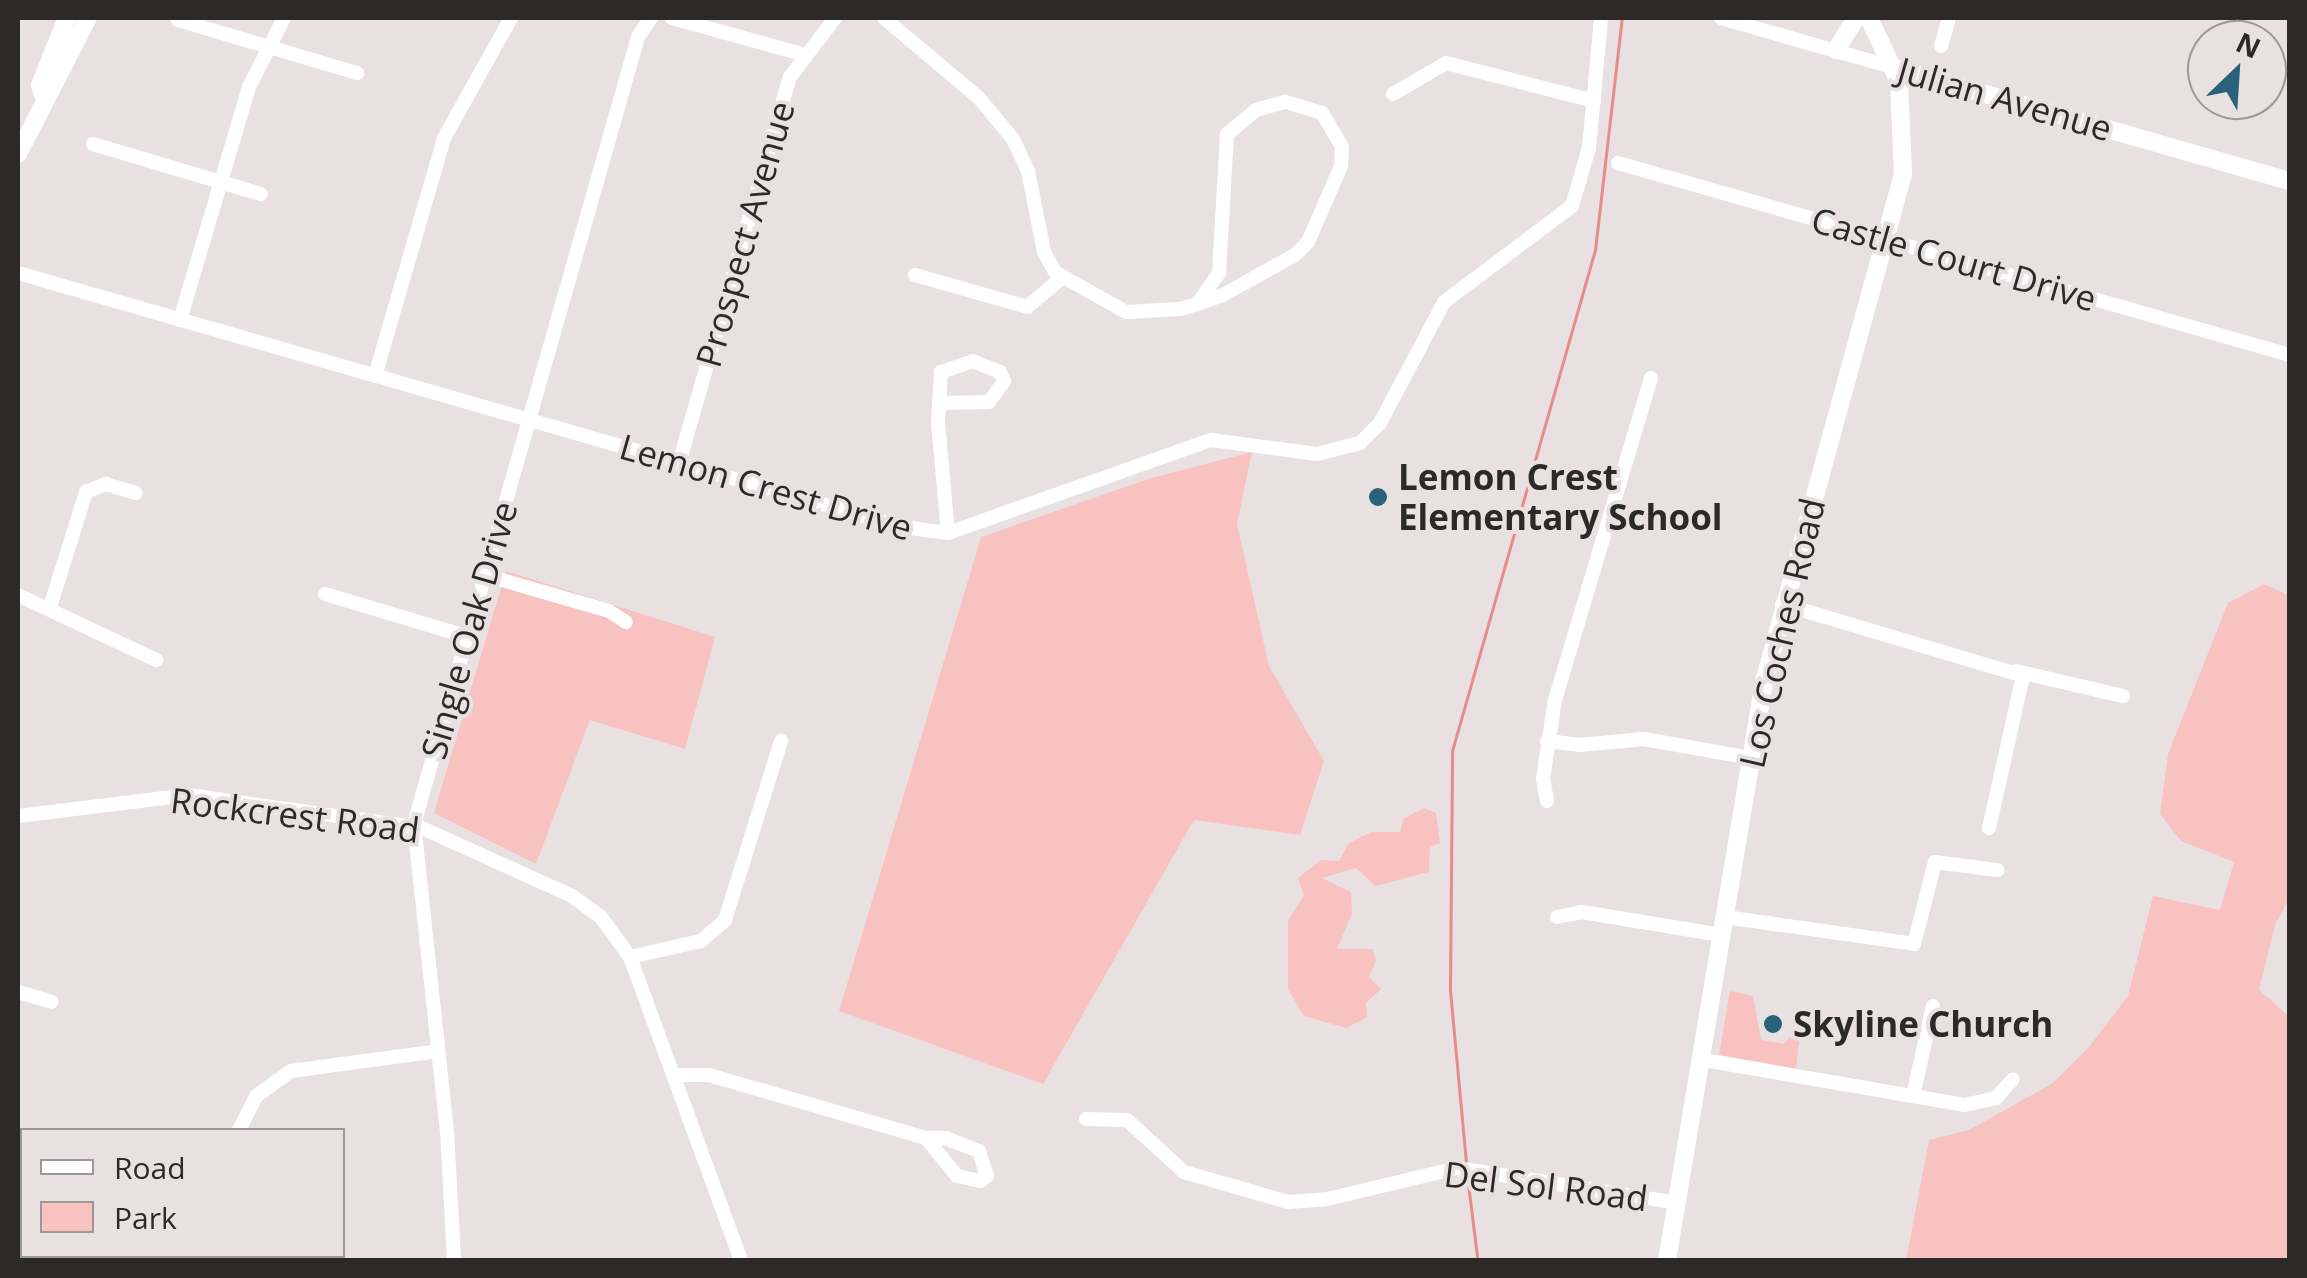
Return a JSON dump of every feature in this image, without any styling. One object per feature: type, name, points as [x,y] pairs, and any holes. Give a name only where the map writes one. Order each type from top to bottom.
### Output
[{"type":"main road","points":[[43,95],[40,85],[67,18]]},
{"type":"main road","points":[[18,154],[43,95],[54,88],[88,18]]},
{"type":"main road","points":[[1836,50],[1856,18]]},
{"type":"main road","name":"Los Coches Road","points":[[1667,1260],[1704,1060],[1751,758],[1782,604],[1886,239],[1906,150],[1895,68],[1869,18]]},
{"type":"main road","name":"Julian Avenue","points":[[1895,68],[2290,180]]},
{"type":"street","points":[[180,320],[249,87],[284,18]]},
{"type":"street","points":[[375,376],[444,138],[511,18]]},
{"type":"street","name":"Single Oak Drive","points":[[454,1260],[438,1051],[414,828],[638,36],[651,18]]},
{"type":"street","points":[[672,18],[802,54]]},
{"type":"street","name":"Prospect Avenue","points":[[679,463],[802,54],[835,18]]},
{"type":"street","points":[[884,18],[979,98],[1012,140],[1028,172],[1044,252],[1062,277],[1126,312],[1197,304],[1295,255],[1308,242],[1341,166],[1342,147],[1322,113],[1285,102],[1256,110],[1227,134],[1219,273],[1197,304]]},
{"type":"street","name":"Lemon Crest Drive","points":[[18,273],[918,531],[948,533],[1211,440],[1317,454],[1360,444],[1380,423],[1444,302],[1572,206],[1586,167],[1601,18]]},
{"type":"street","name":"Julian Avenue","points":[[1721,18],[1895,68]]},
{"type":"street","points":[[1941,46],[1948,18]]},
{"type":"street","points":[[178,20],[357,73]]},
{"type":"street","points":[[1393,94],[1446,63],[1594,100]]},
{"type":"street","points":[[94,144],[261,194]]},
{"type":"street","name":"Castle Court Drive","points":[[1618,163],[2290,355]]},
{"type":"street","points":[[915,275],[1027,307],[1062,277]]},
{"type":"street","points":[[941,403],[989,402],[1004,381],[1000,372],[958,362],[940,372],[941,403],[948,533]]},
{"type":"street","points":[[1546,802],[1548,740],[1651,378]]},
{"type":"street","points":[[50,607],[86,492],[96,484],[136,493]]},
{"type":"street","points":[[486,574],[609,611],[626,622]]},
{"type":"street","points":[[325,594],[468,637]]},
{"type":"street","points":[[18,595],[156,660]]},
{"type":"street","points":[[1782,604],[2015,671],[2036,671],[2123,696]]},
{"type":"street","points":[[1989,828],[2025,683],[2015,671]]},
{"type":"street","points":[[1548,740],[1592,745],[1644,739],[1751,758]]},
{"type":"street","points":[[630,957],[701,941],[725,920],[781,741]]},
{"type":"street","name":"Rockcrest Road","points":[[18,816],[189,795],[414,828],[572,896],[600,916],[630,957],[741,1260]]},
{"type":"street","points":[[1557,917],[1582,912],[1914,944],[1935,862],[1997,870]]},
{"type":"street","points":[[18,992],[52,1002]]},
{"type":"street","points":[[1912,1096],[1934,1006]]},
{"type":"street","points":[[241,1128],[256,1096],[291,1071],[438,1051]]},
{"type":"street","points":[[1704,1060],[1912,1096],[1982,1104],[2013,1079]]},
{"type":"street","points":[[676,1076],[708,1074],[926,1138]]},
{"type":"street","name":"Del Sol Road","points":[[1086,1119],[1127,1120],[1184,1172],[1288,1202],[1328,1199],[1457,1168],[1677,1203]]},
{"type":"green space","points":[[1252,452],[1237,524],[1269,666],[1324,761],[1300,835],[1194,820],[1043,1084],[839,1011],[981,537],[1151,478]]},
{"type":"green space","points":[[506,571],[715,637],[685,749],[590,720],[536,864],[434,813]]},
{"type":"green space","points":[[2264,584],[2288,595],[2290,641],[2289,898],[2275,925],[2259,990],[2289,1016],[2289,1260],[1906,1260],[1929,1140],[1969,1130],[2053,1083],[2089,1047],[2128,996],[2153,896],[2220,910],[2234,862],[2181,841],[2160,814],[2168,754],[2228,603]]},
{"type":"green space","points":[[1424,808],[1436,813],[1440,843],[1430,847],[1429,872],[1375,886],[1356,868],[1322,878],[1351,892],[1352,914],[1337,949],[1372,949],[1376,960],[1369,977],[1381,989],[1366,1003],[1367,1017],[1346,1028],[1304,1016],[1288,989],[1288,921],[1304,895],[1298,878],[1321,860],[1339,861],[1349,843],[1371,832],[1400,832],[1403,819]]},
{"type":"green space","points":[[1730,991],[1753,996],[1761,1040],[1784,1044],[1801,1023],[1796,1069],[1719,1055]]},
{"type":"waterway","points":[[1466,1163],[1450,990],[1452,751],[1595,250],[1622,18]]},
{"type":"waterway","points":[[1468,1180],[1478,1260]]},
{"type":"place","name":"Lemon Crest Elementary School","points":[[1378,497]]},
{"type":"place","name":"Skyline Church","points":[[1773,1024]]}]
